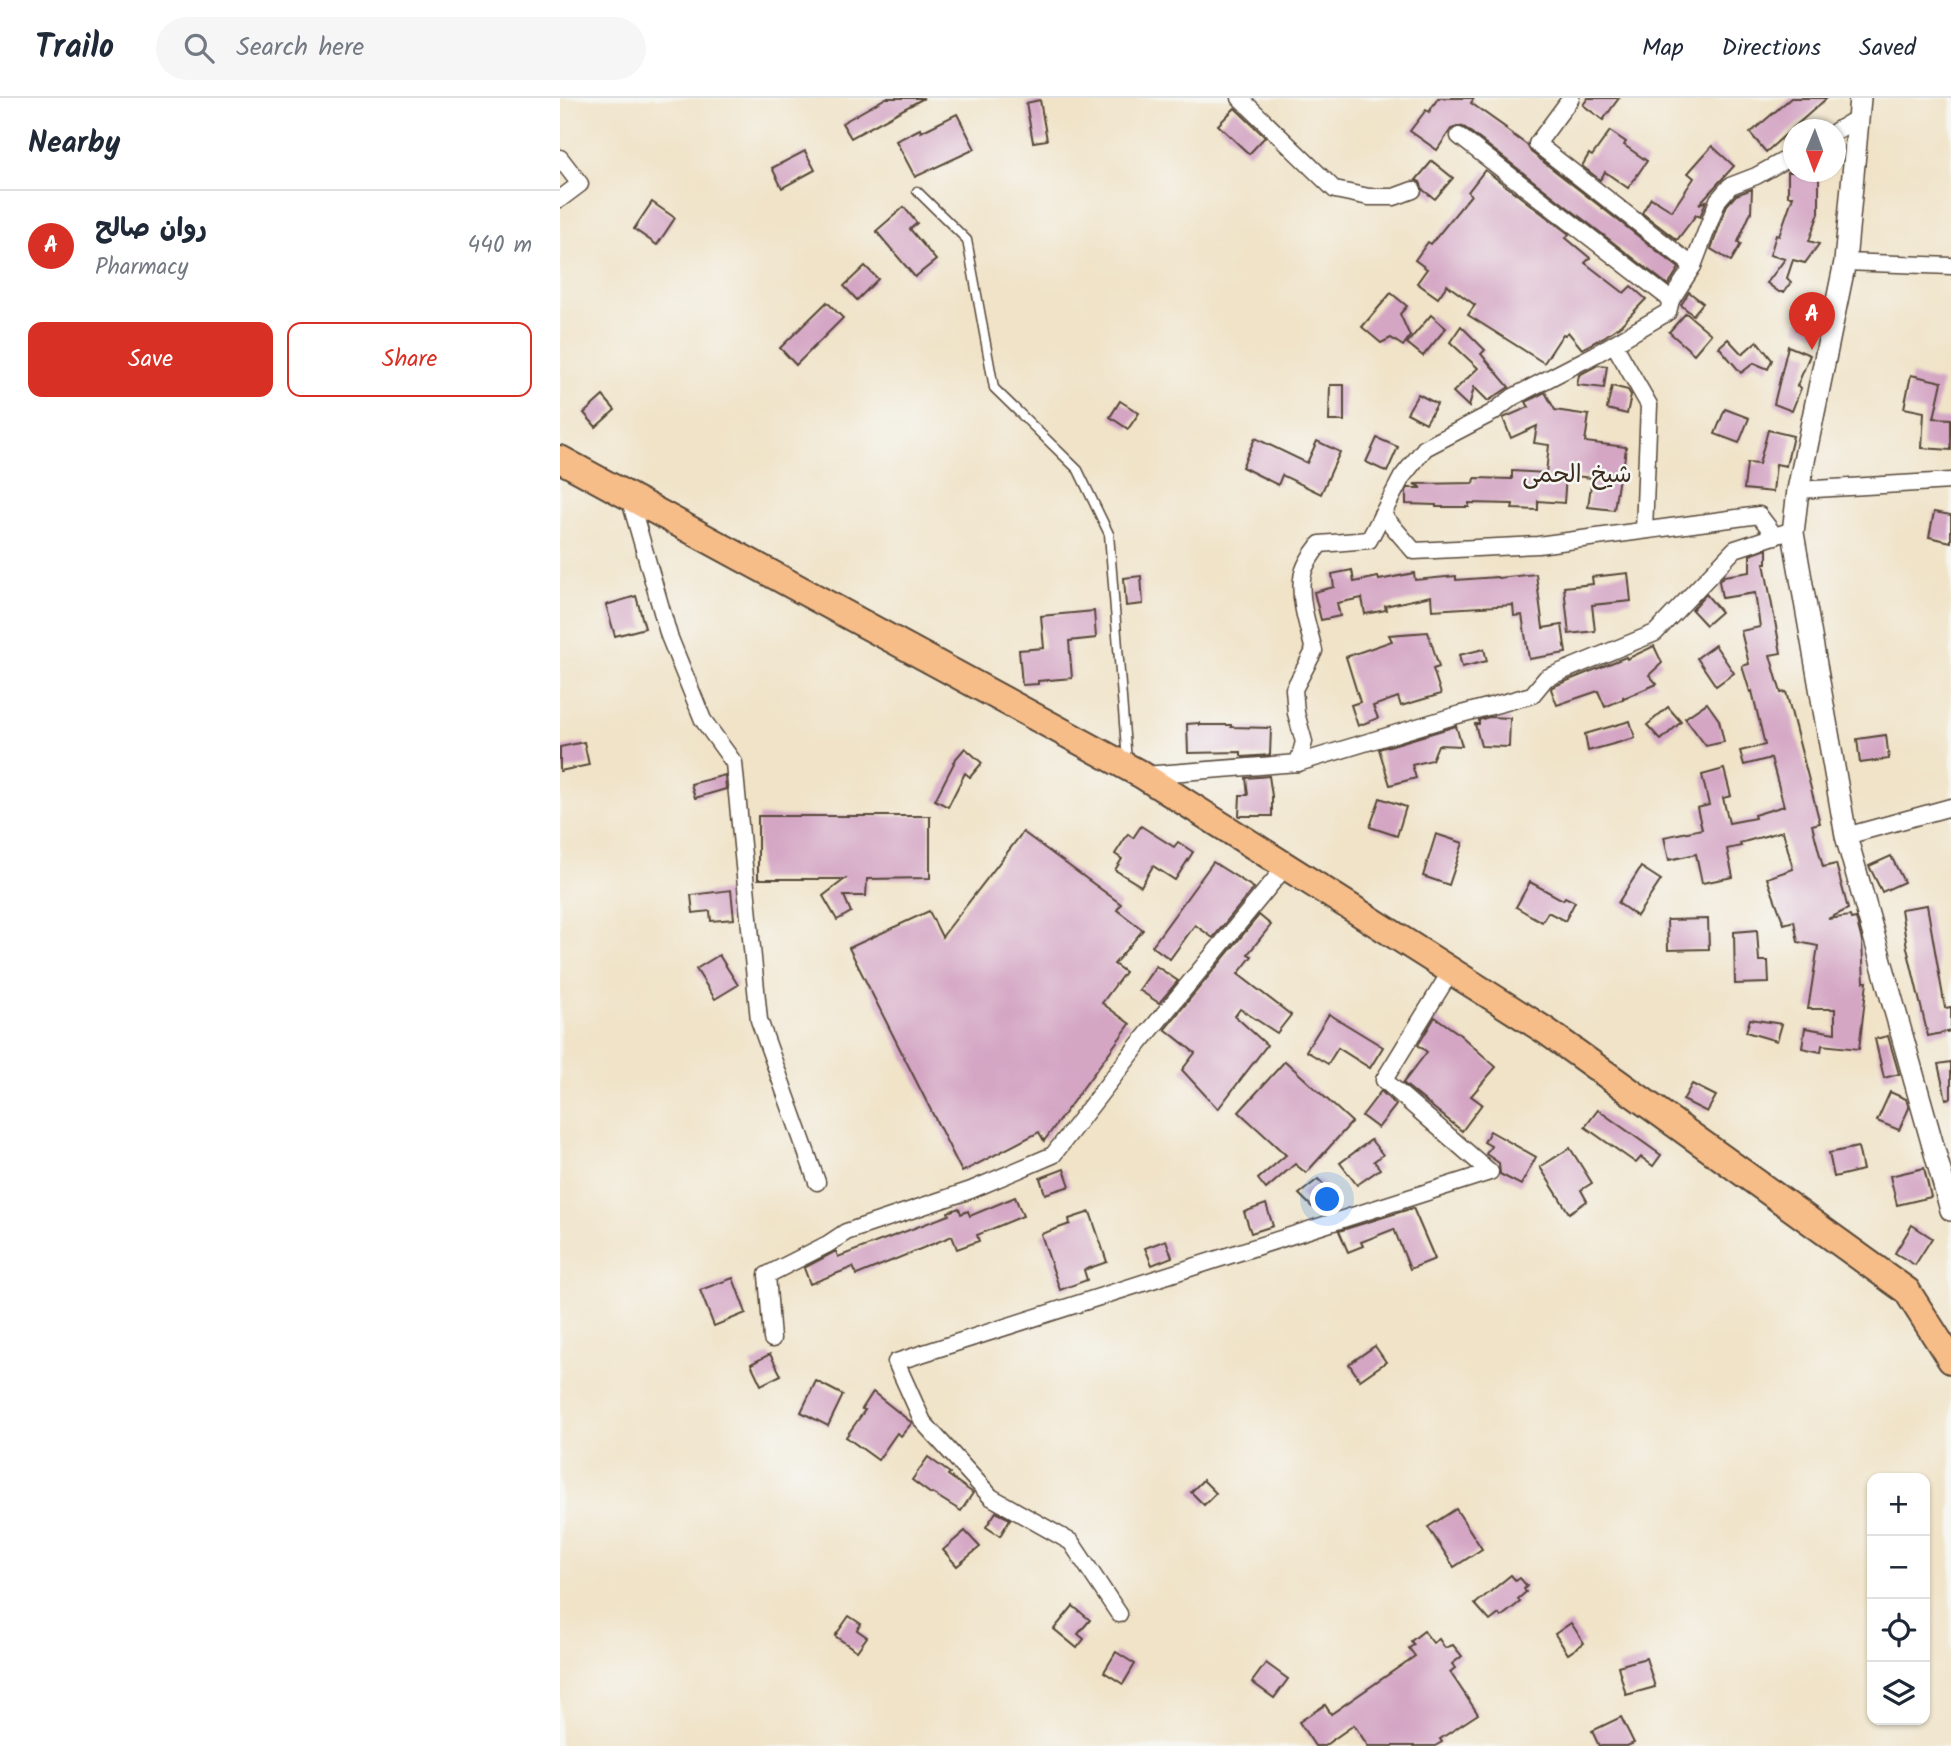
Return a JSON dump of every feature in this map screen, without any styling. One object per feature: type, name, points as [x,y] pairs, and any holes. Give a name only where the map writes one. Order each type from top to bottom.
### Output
[{"type":"main road","points":[[560,459],[1135,771],[1546,1031],[1907,1291],[1951,1360]]},
{"type":"street","points":[[1240,98],[1335,190],[1369,197],[1394,197],[1413,190]]},
{"type":"street","points":[[1571,98],[1537,144],[1693,266]]},
{"type":"street","points":[[1846,121],[1859,108]]},
{"type":"street","points":[[1859,108],[1845,262],[1798,490],[1784,533],[1846,836],[1951,1210]]},
{"type":"street","points":[[1460,136],[1671,300]]},
{"type":"street","points":[[560,158],[580,184],[560,199]]},
{"type":"street","points":[[1298,763],[1304,742],[1296,713],[1294,689],[1314,652],[1301,578],[1310,557],[1320,544],[1369,540],[1402,477],[1425,448],[1492,413],[1513,397],[1668,312],[1671,300],[1693,266],[1718,200],[1730,186],[1783,161]]},
{"type":"street","points":[[1845,262],[1951,266]]},
{"type":"street","points":[[1614,344],[1649,405],[1644,530]]},
{"type":"street","points":[[1798,490],[1951,481]]},
{"type":"street","points":[[629,497],[668,636],[703,720],[734,763],[759,1020],[817,1182]]},
{"type":"street","points":[[1382,514],[1414,551],[1538,545],[1759,515],[1784,533]]},
{"type":"street","points":[[1135,771],[1298,763],[1532,695],[1546,678],[1655,633],[1735,549],[1784,533]]},
{"type":"street","points":[[1846,836],[1951,807]]},
{"type":"street","points":[[772,1339],[767,1275],[846,1232],[971,1190],[1053,1154],[1139,1044],[1286,866]]},
{"type":"street","points":[[1119,1614],[1071,1542],[991,1497],[923,1422],[896,1362],[1490,1172],[1384,1080],[1451,971]]},
{"type":"lane","points":[[917,191],[967,240],[994,388],[1078,470],[1109,534],[1135,771]]},
{"type":"building","points":[[886,98],[924,98],[851,138],[842,123]]},
{"type":"building","points":[[1438,98],[1474,98],[1471,103],[1506,128],[1527,145],[1531,152],[1679,268],[1668,285],[1465,128],[1460,126],[1451,129],[1437,150],[1410,131],[1426,110],[1429,112]]},
{"type":"building","points":[[1588,98],[1619,98],[1603,120],[1583,105]]},
{"type":"building","points":[[1791,98],[1827,98],[1803,119],[1783,119],[1783,137],[1766,152],[1750,133]]},
{"type":"building","points":[[1040,100],[1047,140],[1033,142],[1026,103]]},
{"type":"building","points":[[1235,108],[1265,137],[1249,154],[1218,125]]},
{"type":"building","points":[[957,114],[975,149],[915,177],[896,141]]},
{"type":"building","points":[[1610,131],[1647,161],[1628,188],[1605,172],[1600,180],[1582,166]]},
{"type":"building","points":[[1712,146],[1734,166],[1699,204],[1706,201],[1700,217],[1696,215],[1677,240],[1642,213],[1651,198],[1672,211],[1694,178],[1688,173]]},
{"type":"building","points":[[805,151],[815,170],[782,188],[772,168]]},
{"type":"building","points":[[1432,161],[1453,178],[1435,199],[1423,190],[1420,182],[1416,180]]},
{"type":"building","points":[[1485,170],[1569,234],[1566,238],[1590,258],[1585,263],[1624,293],[1631,286],[1646,299],[1621,325],[1582,349],[1568,332],[1563,334],[1544,363],[1468,315],[1475,305],[1447,285],[1438,298],[1417,283],[1427,269],[1415,260],[1471,195],[1468,192]]},
{"type":"building","points":[[1788,182],[1819,182],[1819,213],[1809,241],[1819,244],[1805,263],[1793,260],[1787,278],[1791,282],[1784,292],[1779,292],[1767,283],[1785,259],[1770,255],[1793,196],[1788,196]]},
{"type":"building","points":[[1752,189],[1751,212],[1738,242],[1741,244],[1731,261],[1711,249],[1727,205],[1736,195]]},
{"type":"building","points":[[652,202],[675,218],[657,245],[634,229]]},
{"type":"building","points":[[904,207],[917,223],[910,229],[936,260],[915,277],[876,231]]},
{"type":"building","points":[[865,266],[878,279],[857,300],[844,286]]},
{"type":"building","points":[[1689,292],[1703,303],[1693,315],[1681,305]]},
{"type":"building","points":[[1391,293],[1407,306],[1400,314],[1410,336],[1403,346],[1391,338],[1381,343],[1362,327]]},
{"type":"building","points":[[827,302],[843,318],[796,365],[780,348]]},
{"type":"building","points":[[1803,307],[1821,312],[1816,334],[1796,329]]},
{"type":"building","points":[[1686,313],[1711,334],[1694,354],[1669,332]]},
{"type":"building","points":[[1431,315],[1446,328],[1423,356],[1407,343]]},
{"type":"building","points":[[1461,326],[1485,350],[1481,354],[1509,387],[1488,401],[1474,387],[1469,407],[1453,392],[1478,368],[1450,342]]},
{"type":"building","points":[[1728,339],[1742,354],[1757,341],[1772,360],[1768,369],[1754,363],[1741,373],[1719,347]]},
{"type":"building","points":[[1788,346],[1810,355],[1797,386],[1801,388],[1792,411],[1774,404]]},
{"type":"building","points":[[1598,365],[1607,366],[1604,388],[1577,385],[1579,375]]},
{"type":"building","points":[[1911,375],[1942,382],[1934,418],[1951,419],[1951,450],[1922,448],[1924,412],[1904,408]]},
{"type":"building","points":[[1330,385],[1344,385],[1344,421],[1329,421]]},
{"type":"building","points":[[1612,386],[1628,390],[1631,395],[1627,414],[1607,409]]},
{"type":"building","points":[[1545,392],[1555,410],[1589,415],[1585,442],[1626,447],[1614,510],[1588,507],[1592,478],[1566,475],[1564,503],[1538,501],[1538,510],[1512,509],[1513,504],[1469,503],[1469,507],[1436,507],[1406,504],[1408,488],[1422,488],[1414,484],[1474,483],[1475,478],[1512,479],[1512,471],[1546,473],[1549,445],[1534,443],[1537,426],[1511,438],[1503,418],[1529,407],[1526,402]]},
{"type":"building","points":[[1418,394],[1437,404],[1426,423],[1407,413]]},
{"type":"building","points":[[603,396],[615,410],[596,427],[584,413]]},
{"type":"building","points":[[1120,401],[1139,413],[1128,429],[1110,417]]},
{"type":"building","points":[[1725,409],[1749,418],[1739,443],[1715,434]]},
{"type":"building","points":[[1768,430],[1793,436],[1786,466],[1776,464],[1773,492],[1744,489],[1747,463],[1759,464]]},
{"type":"building","points":[[1255,438],[1307,463],[1317,441],[1340,452],[1321,494],[1282,475],[1278,485],[1242,467]]},
{"type":"building","points":[[1377,438],[1398,447],[1387,472],[1366,462]]},
{"type":"building","points":[[1934,512],[1951,515],[1951,542],[1929,537]]},
{"type":"building","points":[[1767,549],[1767,563],[1764,563],[1781,653],[1770,655],[1781,693],[1786,692],[1820,823],[1812,825],[1823,867],[1836,864],[1848,909],[1828,919],[1850,916],[1851,919],[1856,918],[1862,941],[1864,982],[1867,982],[1859,1049],[1822,1045],[1821,1052],[1802,1048],[1805,1028],[1835,1033],[1835,1009],[1808,1009],[1818,946],[1798,942],[1794,921],[1784,924],[1767,878],[1793,869],[1783,831],[1727,849],[1733,877],[1702,883],[1696,854],[1669,860],[1664,837],[1702,829],[1697,808],[1709,805],[1702,775],[1724,769],[1731,796],[1723,798],[1729,823],[1755,818],[1754,815],[1784,806],[1771,758],[1744,765],[1740,751],[1765,745],[1752,691],[1750,692],[1742,666],[1749,664],[1741,631],[1760,627],[1755,593],[1722,598],[1719,581],[1724,576],[1750,572],[1750,555]]},
{"type":"building","points":[[1352,570],[1354,582],[1414,573],[1415,580],[1456,576],[1456,580],[1498,578],[1536,574],[1543,628],[1562,625],[1566,653],[1529,659],[1522,615],[1514,616],[1513,605],[1432,610],[1431,596],[1385,606],[1386,610],[1365,614],[1362,598],[1337,603],[1340,616],[1321,620],[1314,592],[1334,587],[1332,574]]},
{"type":"building","points":[[1628,573],[1631,601],[1592,605],[1595,631],[1569,634],[1564,587],[1593,584],[1592,577]]},
{"type":"building","points":[[1141,576],[1143,604],[1126,606],[1124,578]]},
{"type":"building","points":[[1706,594],[1721,612],[1706,625],[1692,610]]},
{"type":"building","points":[[636,596],[645,628],[615,636],[606,605]]},
{"type":"building","points":[[1094,611],[1096,638],[1069,641],[1072,678],[1022,685],[1019,650],[1044,648],[1041,616]]},
{"type":"building","points":[[1428,632],[1439,667],[1433,669],[1441,694],[1401,706],[1398,697],[1373,706],[1378,718],[1358,726],[1351,705],[1360,702],[1346,657],[1392,641],[1389,635]]},
{"type":"building","points":[[1715,645],[1734,673],[1716,686],[1697,658]]},
{"type":"building","points":[[1654,646],[1662,663],[1649,675],[1657,684],[1624,698],[1623,696],[1623,699],[1605,707],[1598,691],[1557,705],[1552,687]]},
{"type":"building","points":[[1484,649],[1487,661],[1462,667],[1459,655]]},
{"type":"building","points":[[1707,703],[1719,720],[1724,742],[1706,746],[1685,718]]},
{"type":"building","points":[[1668,707],[1681,722],[1661,740],[1647,725]]},
{"type":"building","points":[[1489,717],[1510,718],[1509,747],[1481,746],[1475,724]]},
{"type":"building","points":[[1630,721],[1635,738],[1588,751],[1585,734]]},
{"type":"building","points":[[1187,724],[1271,728],[1270,755],[1243,757],[1241,752],[1188,753]]},
{"type":"building","points":[[1456,726],[1462,746],[1438,745],[1432,760],[1412,765],[1416,778],[1390,785],[1379,749]]},
{"type":"building","points":[[1886,735],[1889,759],[1860,763],[1857,739]]},
{"type":"building","points":[[584,742],[589,765],[560,771],[560,747]]},
{"type":"building","points":[[965,748],[982,763],[970,777],[965,773],[948,807],[935,800],[953,762]]},
{"type":"building","points":[[725,775],[726,789],[695,798],[691,784]]},
{"type":"building","points":[[1269,776],[1272,816],[1239,816],[1240,795],[1248,795],[1246,778]]},
{"type":"building","points":[[1380,798],[1406,807],[1397,836],[1370,827]]},
{"type":"building","points":[[758,816],[930,816],[930,878],[867,879],[866,896],[844,896],[851,912],[837,920],[823,896],[845,879],[758,879]]},
{"type":"building","points":[[1141,826],[1174,847],[1178,842],[1193,852],[1175,880],[1153,866],[1141,886],[1115,870],[1122,859],[1115,854],[1128,834],[1133,838]]},
{"type":"building","points":[[1023,832],[1121,904],[1117,910],[1143,930],[1114,964],[1125,972],[1102,1003],[1130,1024],[1044,1141],[1039,1132],[962,1172],[849,948],[929,911],[942,937]]},
{"type":"building","points":[[1436,834],[1463,843],[1449,885],[1423,876]]},
{"type":"building","points":[[1891,856],[1904,882],[1882,892],[1869,866]]},
{"type":"building","points":[[1213,862],[1254,888],[1213,938],[1195,925],[1170,959],[1152,946]]},
{"type":"building","points":[[1641,867],[1661,880],[1637,916],[1618,903]]},
{"type":"building","points":[[1530,882],[1563,900],[1565,897],[1575,902],[1565,921],[1548,912],[1542,922],[1516,907]]},
{"type":"building","points":[[731,890],[734,919],[711,921],[710,911],[693,913],[691,895]]},
{"type":"building","points":[[1927,905],[1945,1008],[1951,1007],[1951,1031],[1928,1036],[1907,948],[1901,909]]},
{"type":"building","points":[[1259,915],[1271,925],[1248,954],[1252,956],[1238,974],[1291,1015],[1277,1033],[1240,1009],[1235,1016],[1267,1045],[1218,1109],[1182,1070],[1195,1053],[1165,1029]]},
{"type":"building","points":[[1708,919],[1709,949],[1668,950],[1667,920]]},
{"type":"building","points":[[1757,930],[1759,961],[1768,961],[1769,983],[1735,984],[1734,932]]},
{"type":"building","points":[[719,955],[738,985],[715,999],[696,969]]},
{"type":"building","points":[[1156,966],[1178,981],[1159,1003],[1139,990]]},
{"type":"building","points":[[1329,1014],[1383,1047],[1370,1068],[1338,1048],[1328,1064],[1306,1051]]},
{"type":"building","points":[[1435,1017],[1458,1033],[1496,1067],[1471,1096],[1482,1104],[1462,1131],[1403,1083],[1427,1052],[1418,1045]]},
{"type":"building","points":[[1750,1019],[1782,1024],[1777,1041],[1746,1032]]},
{"type":"building","points":[[1888,1036],[1899,1074],[1884,1078],[1875,1039]]},
{"type":"building","points":[[1285,1061],[1352,1122],[1306,1173],[1295,1164],[1266,1189],[1258,1179],[1286,1155],[1239,1112]]},
{"type":"building","points":[[1951,1062],[1951,1098],[1946,1099],[1938,1064]]},
{"type":"building","points":[[1692,1084],[1716,1096],[1707,1112],[1683,1100]]},
{"type":"building","points":[[1381,1091],[1396,1105],[1378,1128],[1362,1116]]},
{"type":"building","points":[[1890,1092],[1906,1099],[1909,1108],[1899,1130],[1877,1121]]},
{"type":"building","points":[[1598,1110],[1661,1155],[1653,1166],[1641,1157],[1636,1163],[1585,1127]]},
{"type":"building","points":[[1490,1131],[1536,1157],[1521,1185],[1500,1174],[1499,1163],[1486,1154],[1491,1146],[1484,1142]]},
{"type":"building","points":[[1371,1140],[1383,1155],[1374,1161],[1380,1169],[1357,1185],[1340,1163]]},
{"type":"building","points":[[1858,1147],[1863,1170],[1834,1177],[1829,1153]]},
{"type":"building","points":[[1570,1148],[1592,1183],[1581,1190],[1587,1201],[1569,1213],[1540,1167]]},
{"type":"building","points":[[1924,1168],[1931,1197],[1897,1205],[1890,1176]]},
{"type":"building","points":[[1064,1169],[1070,1186],[1045,1194],[1040,1178]]},
{"type":"building","points":[[1318,1179],[1329,1190],[1312,1207],[1299,1194]]},
{"type":"building","points":[[1015,1197],[1023,1216],[977,1235],[979,1241],[957,1249],[952,1236],[857,1275],[853,1267],[810,1284],[804,1268],[836,1251],[838,1257],[949,1215],[948,1212],[959,1208],[961,1214],[968,1211],[970,1216]]},
{"type":"building","points":[[1266,1204],[1273,1226],[1251,1233],[1244,1212]]},
{"type":"building","points":[[1413,1208],[1435,1259],[1410,1269],[1394,1229],[1361,1242],[1363,1246],[1348,1252],[1339,1231]]},
{"type":"building","points":[[1090,1212],[1107,1262],[1084,1270],[1087,1280],[1060,1290],[1041,1234],[1070,1224],[1069,1219]]},
{"type":"building","points":[[1912,1225],[1932,1238],[1915,1265],[1895,1253]]},
{"type":"building","points":[[1166,1240],[1172,1257],[1152,1265],[1145,1248]]},
{"type":"building","points":[[733,1278],[746,1313],[714,1326],[700,1290]]},
{"type":"building","points":[[1375,1346],[1386,1362],[1360,1380],[1349,1364]]},
{"type":"building","points":[[770,1354],[781,1375],[761,1385],[751,1364]]},
{"type":"building","points":[[816,1381],[843,1395],[828,1426],[801,1412]]},
{"type":"building","points":[[873,1392],[912,1423],[901,1436],[897,1433],[878,1460],[846,1437],[865,1410],[862,1409]]},
{"type":"building","points":[[928,1457],[973,1493],[961,1511],[912,1480]]},
{"type":"building","points":[[1203,1480],[1216,1493],[1204,1505],[1191,1492]]},
{"type":"building","points":[[1456,1509],[1482,1549],[1454,1567],[1428,1527]]},
{"type":"building","points":[[996,1512],[1010,1519],[1000,1536],[986,1527]]},
{"type":"building","points":[[965,1531],[980,1547],[957,1566],[943,1550]]},
{"type":"building","points":[[1511,1575],[1516,1581],[1520,1578],[1527,1586],[1524,1589],[1526,1592],[1518,1599],[1520,1602],[1501,1617],[1499,1614],[1490,1621],[1475,1604]]},
{"type":"building","points":[[1073,1606],[1090,1620],[1078,1634],[1084,1639],[1077,1648],[1054,1629]]},
{"type":"building","points":[[849,1616],[861,1624],[857,1630],[867,1637],[857,1651],[835,1636]]},
{"type":"building","points":[[1571,1623],[1584,1643],[1568,1654],[1555,1634]]},
{"type":"building","points":[[1424,1631],[1433,1643],[1439,1639],[1445,1648],[1453,1645],[1462,1656],[1452,1664],[1455,1668],[1450,1672],[1478,1714],[1440,1739],[1442,1742],[1435,1746],[1368,1746],[1354,1725],[1324,1746],[1315,1746],[1299,1722],[1325,1705],[1331,1714],[1415,1656],[1409,1648],[1414,1645],[1411,1641]]},
{"type":"building","points":[[1116,1652],[1135,1664],[1123,1684],[1104,1672]]},
{"type":"building","points":[[1646,1658],[1655,1687],[1626,1695],[1618,1666]]},
{"type":"building","points":[[1266,1663],[1288,1679],[1274,1698],[1252,1682]]},
{"type":"building","points":[[1621,1717],[1634,1743],[1627,1746],[1599,1746],[1592,1731]]},
{"type":"place","name":"روان صالح","points":[[1812,350]]},
{"type":"district","name":"شيخ الحمى","points":[[1577,474]]}]
